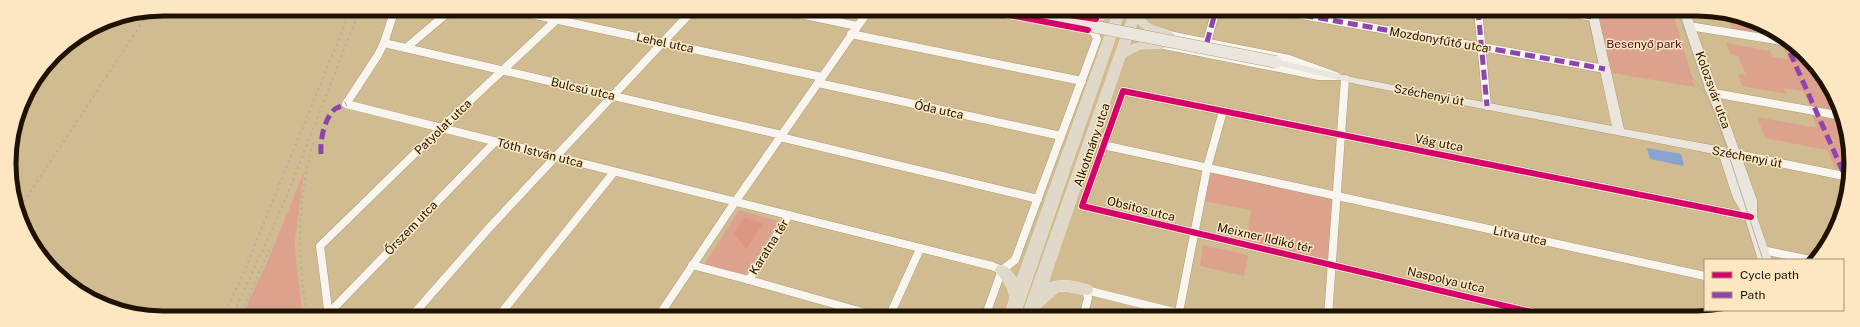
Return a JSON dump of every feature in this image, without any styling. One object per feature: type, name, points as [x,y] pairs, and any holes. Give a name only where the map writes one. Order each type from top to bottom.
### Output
[{"type":"main road","points":[[1078,22],[1104,16]]},
{"type":"main road","points":[[1013,311],[1118,16]]},
{"type":"main road","points":[[1031,311],[1134,16]]},
{"type":"main road","points":[[1139,16],[1142,24],[1152,30],[1169,34]]},
{"type":"main road","points":[[1094,32],[1104,39],[1108,47]]},
{"type":"main road","points":[[1121,55],[1140,45],[1164,45]]},
{"type":"main road","points":[[1002,270],[1014,285],[1018,298]]},
{"type":"main road","points":[[1032,311],[1045,292],[1051,287],[1068,285],[1086,290]]},
{"type":"street","points":[[384,43],[393,16]]},
{"type":"street","points":[[406,48],[444,16]]},
{"type":"street","name":"Lehel utca","points":[[538,16],[663,42],[820,80]]},
{"type":"street","name":"Patyolat utca","points":[[328,311],[320,246],[442,127],[560,16]]},
{"type":"street","points":[[416,311],[489,228],[687,16]]},
{"type":"street","points":[[810,16],[857,26]]},
{"type":"street","points":[[662,311],[735,202],[864,16]]},
{"type":"street","points":[[1030,16],[1078,22]]},
{"type":"street","name":"Széchenyi út","points":[[1040,16],[1276,62],[1340,77],[1844,176]]},
{"type":"street","points":[[987,311],[1002,270],[1015,260],[1097,39],[1094,32],[1078,22],[1056,16]]},
{"type":"street","points":[[1207,42],[1214,16]]},
{"type":"street","name":"Mozdonyfűtő utca","points":[[1307,16],[1604,69]]},
{"type":"street","points":[[1479,16],[1487,106]]},
{"type":"street","points":[[1593,16],[1619,132]]},
{"type":"street","name":"Kolozsvár utca","points":[[1686,16],[1710,87],[1714,93],[1730,153],[1751,200],[1751,217],[1764,255]]},
{"type":"street","points":[[1690,26],[1777,40]]},
{"type":"street","points":[[851,34],[1082,81]]},
{"type":"street","points":[[1169,34],[1289,59],[1340,77],[1319,76],[1164,45],[1158,38],[1169,34]]},
{"type":"street","name":"Bulcsú utca","points":[[384,43],[613,95],[781,136]]},
{"type":"street","name":"Tóth István utca","points":[[384,43],[346,104],[735,202]]},
{"type":"street","points":[[1328,311],[1330,264],[1340,135],[1340,77]]},
{"type":"street","name":"Óda utca","points":[[820,80],[1061,136]]},
{"type":"street","name":"Vág utca","points":[[1123,91],[1751,217]]},
{"type":"street","name":"Alkotmány utca","points":[[1082,206],[1123,91]]},
{"type":"street","points":[[1714,93],[1836,115]]},
{"type":"street","points":[[1179,311],[1207,168],[1223,111]]},
{"type":"street","points":[[781,136],[1038,199]]},
{"type":"street","name":"Őrszem utca","points":[[332,311],[495,142]]},
{"type":"street","points":[[1103,145],[1335,196]]},
{"type":"street","points":[[503,311],[614,172]]},
{"type":"street","name":"Litva utca","points":[[1335,196],[1704,276]]},
{"type":"street","name":"Karatna tér","points":[[692,265],[749,280],[789,215],[735,202]]},
{"type":"street","name":"Obsitos utca","points":[[1082,206],[1195,233]]},
{"type":"street","points":[[789,215],[992,266],[1002,270]]},
{"type":"street","name":"Meixner Ildikó tér","points":[[1195,233],[1330,264]]},
{"type":"street","points":[[892,311],[920,248]]},
{"type":"street","points":[[1764,255],[1802,259]]},
{"type":"street","name":"Naspolya utca","points":[[1330,264],[1527,311]]},
{"type":"street","points":[[749,280],[859,311]]},
{"type":"street","points":[[1085,311],[1088,298],[1086,290],[1160,311]]},
{"type":"green space","name":"Besenyő park","points":[[1598,16],[1674,16],[1695,87],[1612,73]]},
{"type":"green space","points":[[1716,18],[1735,21],[1753,27],[1755,28],[1758,34],[1733,30],[1728,20]]},
{"type":"green space","points":[[1726,43],[1770,51],[1773,57],[1788,59],[1782,44],[1784,45],[1801,59],[1814,74],[1829,98],[1835,112],[1811,108],[1803,91],[1784,88],[1787,94],[1742,86],[1738,74],[1746,75],[1738,56],[1730,54]]},
{"type":"green space","points":[[1812,115],[1837,120],[1843,144],[1844,170],[1835,168],[1827,150],[1765,138],[1757,117],[1817,128]]},
{"type":"green space","points":[[1209,171],[1333,196],[1328,261],[1246,242],[1251,210],[1203,201]]},
{"type":"green space","points":[[304,172],[295,240],[302,311],[244,311],[269,258]]},
{"type":"green space","points":[[739,210],[779,221],[745,275],[704,265]]},
{"type":"green space","points":[[1203,245],[1248,255],[1244,276],[1200,266]]},
{"type":"shaded area","points":[[744,218],[764,223],[746,249],[734,234]]},
{"type":"water","points":[[1647,148],[1681,154],[1684,166],[1650,159]]},
{"type":"tram line","points":[[1621,16],[1688,72],[1707,96],[1718,122],[1763,259]]},
{"type":"tram line","points":[[1679,16],[1704,86]]},
{"type":"railway","points":[[226,311],[243,274],[348,16]]},
{"type":"railway","points":[[235,311],[284,203],[357,16]]},
{"type":"railway","points":[[22,205],[146,17]]},
{"type":"railway","points":[[307,311],[301,272],[300,228],[304,184],[314,139]]},
{"type":"railway","points":[[242,311],[271,247]]},
{"type":"marked path","points":[[1207,42],[1214,16]]},
{"type":"marked path","points":[[1308,16],[1605,69]]},
{"type":"marked path","points":[[1479,16],[1487,106]]},
{"type":"marked path","points":[[1587,16],[1593,17]]},
{"type":"marked path","points":[[1788,48],[1844,174]]},
{"type":"marked path","points":[[321,154],[322,137],[328,119],[334,110],[346,104]]},
{"type":"cycle path","points":[[1014,16],[1088,30]]},
{"type":"cycle path","points":[[1069,16],[1096,19]]},
{"type":"cycle path","points":[[1526,311],[1082,206],[1123,91],[1751,217]]}]
